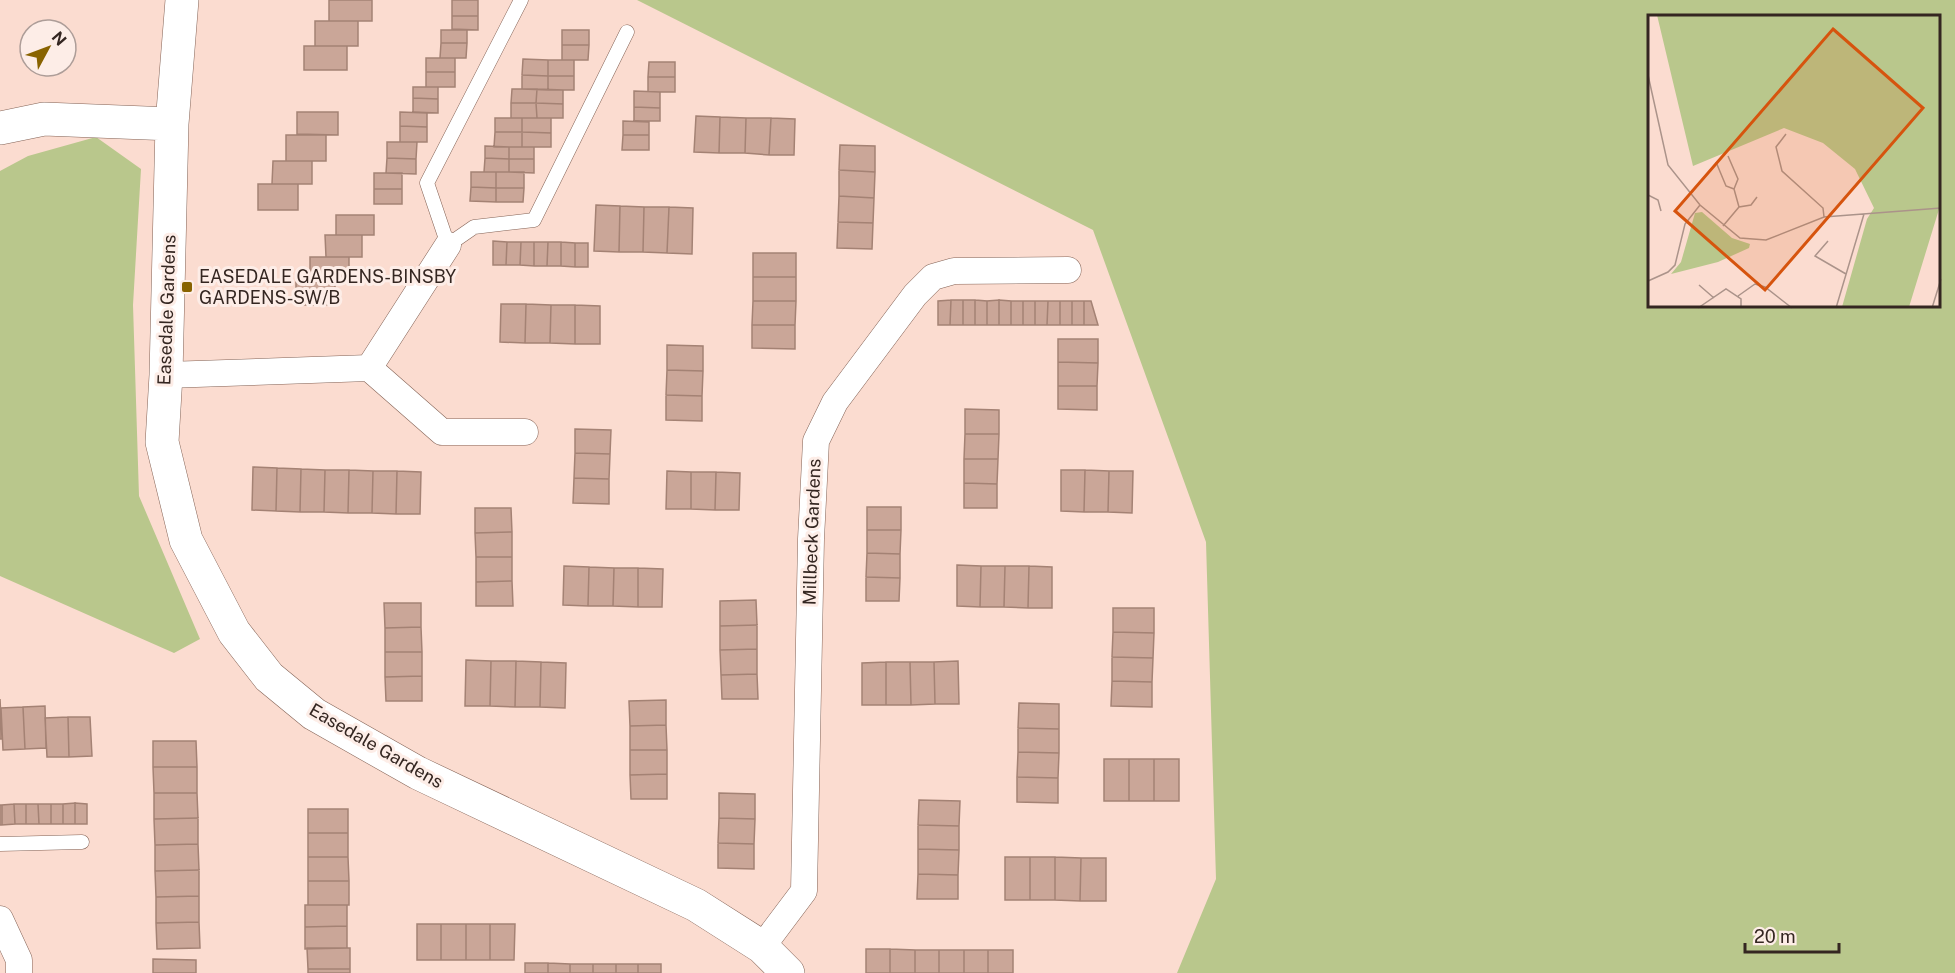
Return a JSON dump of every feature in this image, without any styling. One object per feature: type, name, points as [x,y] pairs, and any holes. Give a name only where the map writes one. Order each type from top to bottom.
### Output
[{"type":"street","name":"Easedale Gardens","points":[[183,0],[172,124],[166,375],[162,442],[186,540],[234,632],[270,677],[314,714],[418,773],[696,904],[762,947],[788,973]]},
{"type":"street","points":[[0,128],[44,119],[172,124]]},
{"type":"street","points":[[369,368],[448,245]]},
{"type":"street","name":"Millbeck Gardens","points":[[762,947],[804,891],[812,506],[816,441],[835,402],[915,295],[933,277],[954,271],[1068,270]]},
{"type":"street","points":[[166,375],[369,368],[442,432],[525,432]]},
{"type":"street","points":[[0,919],[19,960],[19,973]]},
{"type":"lane","points":[[521,0],[427,183],[448,245],[474,227],[534,220],[627,32]]},
{"type":"lane","points":[[0,844],[82,842]]},
{"type":"green space","points":[[637,0],[1955,0],[1955,973],[1177,973],[1216,879],[1206,542],[1093,230]]},
{"type":"green space","points":[[96,137],[141,169],[133,305],[139,496],[200,639],[174,653],[0,576],[0,171],[28,156]]},
{"type":"building","points":[[329,0],[372,0],[372,21],[329,21]]},
{"type":"building","points":[[452,0],[478,0],[478,16],[452,16]]},
{"type":"building","points":[[452,16],[478,16],[478,30],[452,29]]},
{"type":"building","points":[[315,21],[358,21],[358,46],[315,46]]},
{"type":"building","points":[[441,30],[467,30],[467,43],[441,43]]},
{"type":"building","points":[[562,30],[589,30],[589,45],[562,45]]},
{"type":"building","points":[[441,43],[467,43],[466,58],[440,58]]},
{"type":"building","points":[[562,45],[589,45],[588,60],[562,60]]},
{"type":"building","points":[[304,46],[347,46],[347,70],[304,70]]},
{"type":"building","points":[[426,58],[455,58],[455,72],[426,72]]},
{"type":"building","points":[[523,59],[548,60],[548,76],[522,75]]},
{"type":"building","points":[[548,60],[574,60],[574,76],[548,76]]},
{"type":"building","points":[[649,62],[675,62],[675,77],[648,77]]},
{"type":"building","points":[[426,72],[455,72],[455,87],[426,87]]},
{"type":"building","points":[[522,75],[548,76],[548,90],[522,89]]},
{"type":"building","points":[[548,76],[574,76],[574,90],[548,90]]},
{"type":"building","points":[[648,77],[675,77],[675,92],[648,92]]},
{"type":"building","points":[[413,87],[438,87],[438,99],[413,98]]},
{"type":"building","points":[[512,89],[537,89],[536,103],[511,103]]},
{"type":"building","points":[[537,89],[563,90],[563,104],[536,103]]},
{"type":"building","points":[[634,91],[660,92],[660,108],[634,107]]},
{"type":"building","points":[[413,98],[438,99],[438,113],[413,112]]},
{"type":"building","points":[[511,103],[536,103],[537,118],[511,118]]},
{"type":"building","points":[[536,103],[563,104],[563,118],[537,118]]},
{"type":"building","points":[[634,107],[660,108],[660,121],[634,121]]},
{"type":"building","points":[[297,112],[338,112],[338,135],[297,134]]},
{"type":"building","points":[[400,112],[427,113],[427,127],[400,126]]},
{"type":"building","points":[[696,116],[720,117],[719,153],[694,152]]},
{"type":"building","points":[[720,117],[746,118],[745,153],[719,153]]},
{"type":"building","points":[[495,118],[522,118],[522,132],[495,132]]},
{"type":"building","points":[[522,118],[551,118],[551,133],[522,132]]},
{"type":"building","points":[[746,118],[771,118],[769,155],[745,153]]},
{"type":"building","points":[[771,118],[795,119],[794,155],[769,155]]},
{"type":"building","points":[[623,121],[649,122],[649,135],[623,135]]},
{"type":"building","points":[[400,126],[427,127],[427,142],[400,142]]},
{"type":"building","points":[[495,132],[522,132],[522,147],[494,147]]},
{"type":"building","points":[[522,132],[551,133],[551,147],[522,147]]},
{"type":"building","points":[[286,135],[326,135],[326,161],[286,161]]},
{"type":"building","points":[[623,135],[649,135],[649,150],[622,150]]},
{"type":"building","points":[[387,142],[417,142],[416,159],[387,158]]},
{"type":"building","points":[[840,145],[875,146],[875,172],[839,170]]},
{"type":"building","points":[[485,146],[509,147],[509,159],[485,158]]},
{"type":"building","points":[[509,147],[534,147],[534,159],[509,159]]},
{"type":"building","points":[[387,158],[416,159],[416,174],[386,173]]},
{"type":"building","points":[[485,158],[509,159],[509,172],[484,172]]},
{"type":"building","points":[[509,159],[534,159],[534,173],[509,172]]},
{"type":"building","points":[[273,161],[312,161],[312,184],[272,184]]},
{"type":"building","points":[[839,170],[875,172],[874,198],[839,196]]},
{"type":"building","points":[[471,172],[496,172],[496,188],[471,187]]},
{"type":"building","points":[[496,172],[524,172],[524,188],[496,188]]},
{"type":"building","points":[[374,173],[402,173],[402,189],[374,189]]},
{"type":"building","points":[[258,184],[298,184],[298,210],[258,210]]},
{"type":"building","points":[[471,187],[496,188],[496,202],[470,201]]},
{"type":"building","points":[[496,188],[524,188],[523,202],[496,202]]},
{"type":"building","points":[[374,189],[402,189],[402,204],[374,204]]},
{"type":"building","points":[[839,196],[874,198],[873,223],[838,222]]},
{"type":"building","points":[[596,205],[620,206],[619,252],[594,251]]},
{"type":"building","points":[[620,206],[644,207],[643,252],[619,252]]},
{"type":"building","points":[[644,207],[669,207],[667,253],[643,252]]},
{"type":"building","points":[[669,207],[693,208],[692,254],[667,253]]},
{"type":"building","points":[[336,215],[374,215],[374,235],[336,235]]},
{"type":"building","points":[[838,222],[873,223],[872,249],[837,248]]},
{"type":"building","points":[[325,235],[362,235],[362,257],[326,257]]},
{"type":"building","points":[[493,241],[507,242],[506,265],[493,265]]},
{"type":"building","points":[[507,242],[521,242],[520,265],[506,265]]},
{"type":"building","points":[[521,242],[534,242],[534,266],[520,265]]},
{"type":"building","points":[[534,242],[548,242],[547,266],[534,266]]},
{"type":"building","points":[[548,242],[561,242],[561,266],[547,266]]},
{"type":"building","points":[[561,242],[575,243],[575,267],[561,266]]},
{"type":"building","points":[[575,243],[588,243],[588,267],[575,267]]},
{"type":"building","points":[[753,253],[796,253],[796,277],[753,277]]},
{"type":"building","points":[[310,257],[349,257],[349,282],[310,282]]},
{"type":"building","points":[[753,277],[796,277],[796,301],[753,301]]},
{"type":"building","points":[[296,282],[335,282],[335,305],[296,305]]},
{"type":"building","points":[[951,300],[963,300],[963,325],[950,325]]},
{"type":"building","points":[[951,300],[950,325],[938,325],[938,301]]},
{"type":"building","points":[[963,300],[975,300],[975,325],[963,325]]},
{"type":"building","points":[[975,300],[987,301],[987,325],[975,325]]},
{"type":"building","points":[[999,300],[1011,301],[1011,325],[999,325]]},
{"type":"building","points":[[999,300],[999,325],[987,325],[987,301]]},
{"type":"building","points":[[753,301],[796,301],[795,325],[752,325]]},
{"type":"building","points":[[1011,301],[1023,301],[1023,325],[1011,325]]},
{"type":"building","points":[[1023,301],[1035,301],[1035,325],[1023,325]]},
{"type":"building","points":[[1035,301],[1048,301],[1047,325],[1035,325]]},
{"type":"building","points":[[1048,301],[1060,301],[1060,325],[1047,325]]},
{"type":"building","points":[[1060,301],[1072,301],[1072,325],[1060,325]]},
{"type":"building","points":[[1072,301],[1084,301],[1084,325],[1072,325]]},
{"type":"building","points":[[1084,301],[1091,301],[1098,325],[1084,325]]},
{"type":"building","points":[[501,304],[526,304],[525,343],[500,342]]},
{"type":"building","points":[[526,304],[551,305],[550,343],[525,343]]},
{"type":"building","points":[[551,305],[575,305],[575,344],[550,343]]},
{"type":"building","points":[[575,305],[600,306],[600,344],[575,344]]},
{"type":"building","points":[[752,325],[795,325],[795,349],[752,348]]},
{"type":"building","points":[[1058,339],[1098,339],[1098,363],[1058,362]]},
{"type":"building","points":[[667,345],[703,346],[703,371],[667,370]]},
{"type":"building","points":[[1058,362],[1098,363],[1097,386],[1058,386]]},
{"type":"building","points":[[667,370],[703,371],[702,396],[666,395]]},
{"type":"building","points":[[1058,386],[1097,386],[1097,410],[1058,409]]},
{"type":"building","points":[[666,395],[702,396],[702,421],[666,420]]},
{"type":"building","points":[[965,409],[999,410],[999,434],[965,434]]},
{"type":"building","points":[[575,429],[611,430],[610,454],[575,453]]},
{"type":"building","points":[[965,434],[999,434],[998,459],[964,459]]},
{"type":"building","points":[[575,453],[610,454],[609,479],[574,478]]},
{"type":"building","points":[[964,459],[998,459],[997,484],[964,483]]},
{"type":"building","points":[[253,467],[277,468],[276,511],[252,510]]},
{"type":"building","points":[[277,468],[301,469],[300,512],[276,511]]},
{"type":"building","points":[[301,469],[325,470],[324,512],[300,512]]},
{"type":"building","points":[[325,470],[349,470],[348,513],[324,512]]},
{"type":"building","points":[[349,470],[373,471],[372,513],[348,513]]},
{"type":"building","points":[[1061,470],[1085,470],[1084,512],[1061,511]]},
{"type":"building","points":[[1085,470],[1109,471],[1108,512],[1084,512]]},
{"type":"building","points":[[373,471],[397,471],[396,514],[372,513]]},
{"type":"building","points":[[397,471],[421,472],[420,514],[396,514]]},
{"type":"building","points":[[667,471],[691,472],[691,509],[666,509]]},
{"type":"building","points":[[1109,471],[1133,471],[1132,513],[1108,512]]},
{"type":"building","points":[[691,472],[716,472],[715,510],[691,509]]},
{"type":"building","points":[[716,472],[740,473],[739,510],[715,510]]},
{"type":"building","points":[[574,478],[609,479],[609,504],[573,503]]},
{"type":"building","points":[[964,483],[997,484],[997,508],[964,508]]},
{"type":"building","points":[[867,507],[901,507],[901,530],[867,530]]},
{"type":"building","points":[[475,508],[511,508],[512,532],[475,533]]},
{"type":"building","points":[[867,530],[901,530],[900,554],[867,553]]},
{"type":"building","points":[[512,532],[512,557],[476,557],[475,533]]},
{"type":"building","points":[[867,553],[900,554],[900,578],[866,577]]},
{"type":"building","points":[[476,557],[512,557],[512,581],[476,582]]},
{"type":"building","points":[[957,565],[981,566],[980,607],[957,606]]},
{"type":"building","points":[[564,566],[589,567],[588,606],[563,605]]},
{"type":"building","points":[[981,566],[1005,566],[1004,607],[980,607]]},
{"type":"building","points":[[1005,566],[1029,566],[1028,608],[1004,607]]},
{"type":"building","points":[[1029,566],[1052,567],[1052,608],[1028,608]]},
{"type":"building","points":[[589,567],[614,568],[613,606],[588,606]]},
{"type":"building","points":[[614,568],[638,568],[638,607],[613,606]]},
{"type":"building","points":[[638,568],[663,569],[662,607],[638,607]]},
{"type":"building","points":[[866,577],[900,578],[899,601],[866,601]]},
{"type":"building","points":[[512,581],[513,606],[476,606],[476,582]]},
{"type":"building","points":[[756,600],[757,625],[720,626],[720,601]]},
{"type":"building","points":[[384,603],[421,603],[421,627],[385,628]]},
{"type":"building","points":[[1113,608],[1154,608],[1154,633],[1113,632]]},
{"type":"building","points":[[757,625],[757,649],[720,650],[720,626]]},
{"type":"building","points":[[421,627],[422,652],[385,652],[385,628]]},
{"type":"building","points":[[1113,632],[1154,633],[1153,658],[1112,657]]},
{"type":"building","points":[[757,649],[757,674],[721,675],[720,650]]},
{"type":"building","points":[[385,652],[422,652],[422,676],[385,677]]},
{"type":"building","points":[[1112,657],[1153,658],[1152,682],[1112,681]]},
{"type":"building","points":[[466,660],[491,661],[490,706],[465,706]]},
{"type":"building","points":[[491,661],[516,661],[515,707],[490,706]]},
{"type":"building","points":[[516,661],[541,662],[540,707],[515,707]]},
{"type":"building","points":[[958,661],[959,704],[935,704],[934,662]]},
{"type":"building","points":[[541,662],[566,663],[565,708],[540,707]]},
{"type":"building","points":[[886,662],[910,662],[911,705],[886,705]]},
{"type":"building","points":[[886,662],[886,705],[862,705],[862,663]]},
{"type":"building","points":[[910,662],[934,662],[935,704],[911,705]]},
{"type":"building","points":[[757,674],[758,699],[722,699],[721,675]]},
{"type":"building","points":[[422,676],[422,701],[386,701],[385,677]]},
{"type":"building","points":[[1112,681],[1152,682],[1152,707],[1111,706]]},
{"type":"building","points":[[0,699],[2,739],[0,739]]},
{"type":"building","points":[[666,700],[666,725],[630,726],[629,701]]},
{"type":"building","points":[[1019,703],[1059,704],[1059,729],[1018,728]]},
{"type":"building","points":[[45,706],[46,748],[25,749],[23,707]]},
{"type":"building","points":[[23,707],[25,749],[3,750],[1,708]]},
{"type":"building","points":[[68,717],[90,717],[92,756],[69,757]]},
{"type":"building","points":[[68,717],[69,757],[47,757],[45,718]]},
{"type":"building","points":[[666,725],[667,750],[630,750],[630,726]]},
{"type":"building","points":[[1018,728],[1059,729],[1059,753],[1018,752]]},
{"type":"building","points":[[153,741],[196,741],[197,767],[153,767]]},
{"type":"building","points":[[630,750],[667,750],[667,774],[630,775]]},
{"type":"building","points":[[1018,752],[1059,753],[1058,778],[1017,777]]},
{"type":"building","points":[[1104,759],[1129,759],[1129,801],[1104,801]]},
{"type":"building","points":[[1129,759],[1154,759],[1154,801],[1129,801]]},
{"type":"building","points":[[1154,759],[1179,759],[1179,801],[1154,801]]},
{"type":"building","points":[[153,767],[197,767],[197,793],[154,793]]},
{"type":"building","points":[[667,774],[667,799],[631,799],[630,775]]},
{"type":"building","points":[[1017,777],[1058,778],[1058,803],[1017,802]]},
{"type":"building","points":[[154,793],[197,793],[198,818],[154,819]]},
{"type":"building","points":[[719,793],[755,794],[755,819],[719,818]]},
{"type":"building","points":[[919,800],[960,801],[959,826],[918,825]]},
{"type":"building","points":[[75,803],[87,804],[87,824],[75,824]]},
{"type":"building","points":[[75,803],[75,824],[63,824],[63,804]]},
{"type":"building","points":[[14,804],[26,804],[26,824],[15,824]]},
{"type":"building","points":[[14,804],[15,824],[2,825],[2,805]]},
{"type":"building","points":[[26,804],[38,804],[39,824],[26,824]]},
{"type":"building","points":[[38,804],[51,804],[51,824],[39,824]]},
{"type":"building","points":[[51,804],[63,804],[63,824],[51,824]]},
{"type":"building","points":[[0,805],[2,805],[2,825],[0,825]]},
{"type":"building","points":[[308,809],[348,809],[348,833],[308,833]]},
{"type":"building","points":[[198,818],[198,844],[155,845],[154,819]]},
{"type":"building","points":[[719,818],[755,819],[754,844],[718,843]]},
{"type":"building","points":[[918,825],[959,826],[959,850],[918,849]]},
{"type":"building","points":[[308,833],[348,833],[348,857],[308,857]]},
{"type":"building","points":[[718,843],[754,844],[754,869],[718,868]]},
{"type":"building","points":[[198,844],[199,870],[155,871],[155,845]]},
{"type":"building","points":[[918,849],[959,850],[958,875],[918,874]]},
{"type":"building","points":[[308,857],[348,857],[349,881],[308,881]]},
{"type":"building","points":[[1005,857],[1030,857],[1030,900],[1005,900]]},
{"type":"building","points":[[1030,857],[1055,857],[1055,900],[1030,900]]},
{"type":"building","points":[[1055,857],[1081,858],[1080,901],[1055,900]]},
{"type":"building","points":[[1081,858],[1106,858],[1106,901],[1080,901]]},
{"type":"building","points":[[199,870],[199,896],[156,897],[155,871]]},
{"type":"building","points":[[918,874],[958,875],[958,899],[917,899]]},
{"type":"building","points":[[308,881],[349,881],[349,905],[308,905]]},
{"type":"building","points":[[199,896],[199,922],[156,923],[156,897]]},
{"type":"building","points":[[305,905],[347,905],[347,926],[305,927]]},
{"type":"building","points":[[199,922],[200,948],[157,949],[156,923]]},
{"type":"building","points":[[417,924],[441,924],[441,960],[417,960]]},
{"type":"building","points":[[441,924],[466,924],[466,960],[441,960]]},
{"type":"building","points":[[466,924],[490,924],[490,960],[466,960]]},
{"type":"building","points":[[490,924],[515,924],[514,960],[490,960]]},
{"type":"building","points":[[347,926],[347,948],[305,949],[305,927]]},
{"type":"building","points":[[307,948],[350,948],[350,969],[308,969]]},
{"type":"building","points":[[866,949],[890,949],[890,973],[866,973]]},
{"type":"building","points":[[890,949],[915,950],[915,973],[890,973]]},
{"type":"building","points":[[915,950],[939,950],[939,973],[915,973]]},
{"type":"building","points":[[939,950],[964,950],[964,973],[939,973]]},
{"type":"building","points":[[964,950],[988,950],[988,973],[964,973]]},
{"type":"building","points":[[988,950],[1013,950],[1013,973],[988,973]]},
{"type":"building","points":[[153,959],[196,960],[196,973],[153,973]]},
{"type":"building","points":[[525,963],[548,963],[548,973],[525,973]]},
{"type":"building","points":[[548,963],[570,964],[570,973],[548,973]]},
{"type":"building","points":[[570,964],[593,964],[593,973],[570,973]]},
{"type":"building","points":[[593,964],[616,964],[616,973],[593,973]]},
{"type":"building","points":[[616,964],[638,964],[638,973],[616,973]]},
{"type":"building","points":[[638,964],[661,964],[661,973],[638,973]]},
{"type":"building","points":[[308,969],[350,969],[350,973],[308,973]]},
{"type":"place","name":"EASEDALE GARDENS-BINSBY GARDENS-SW/B","points":[[187,287]]}]
